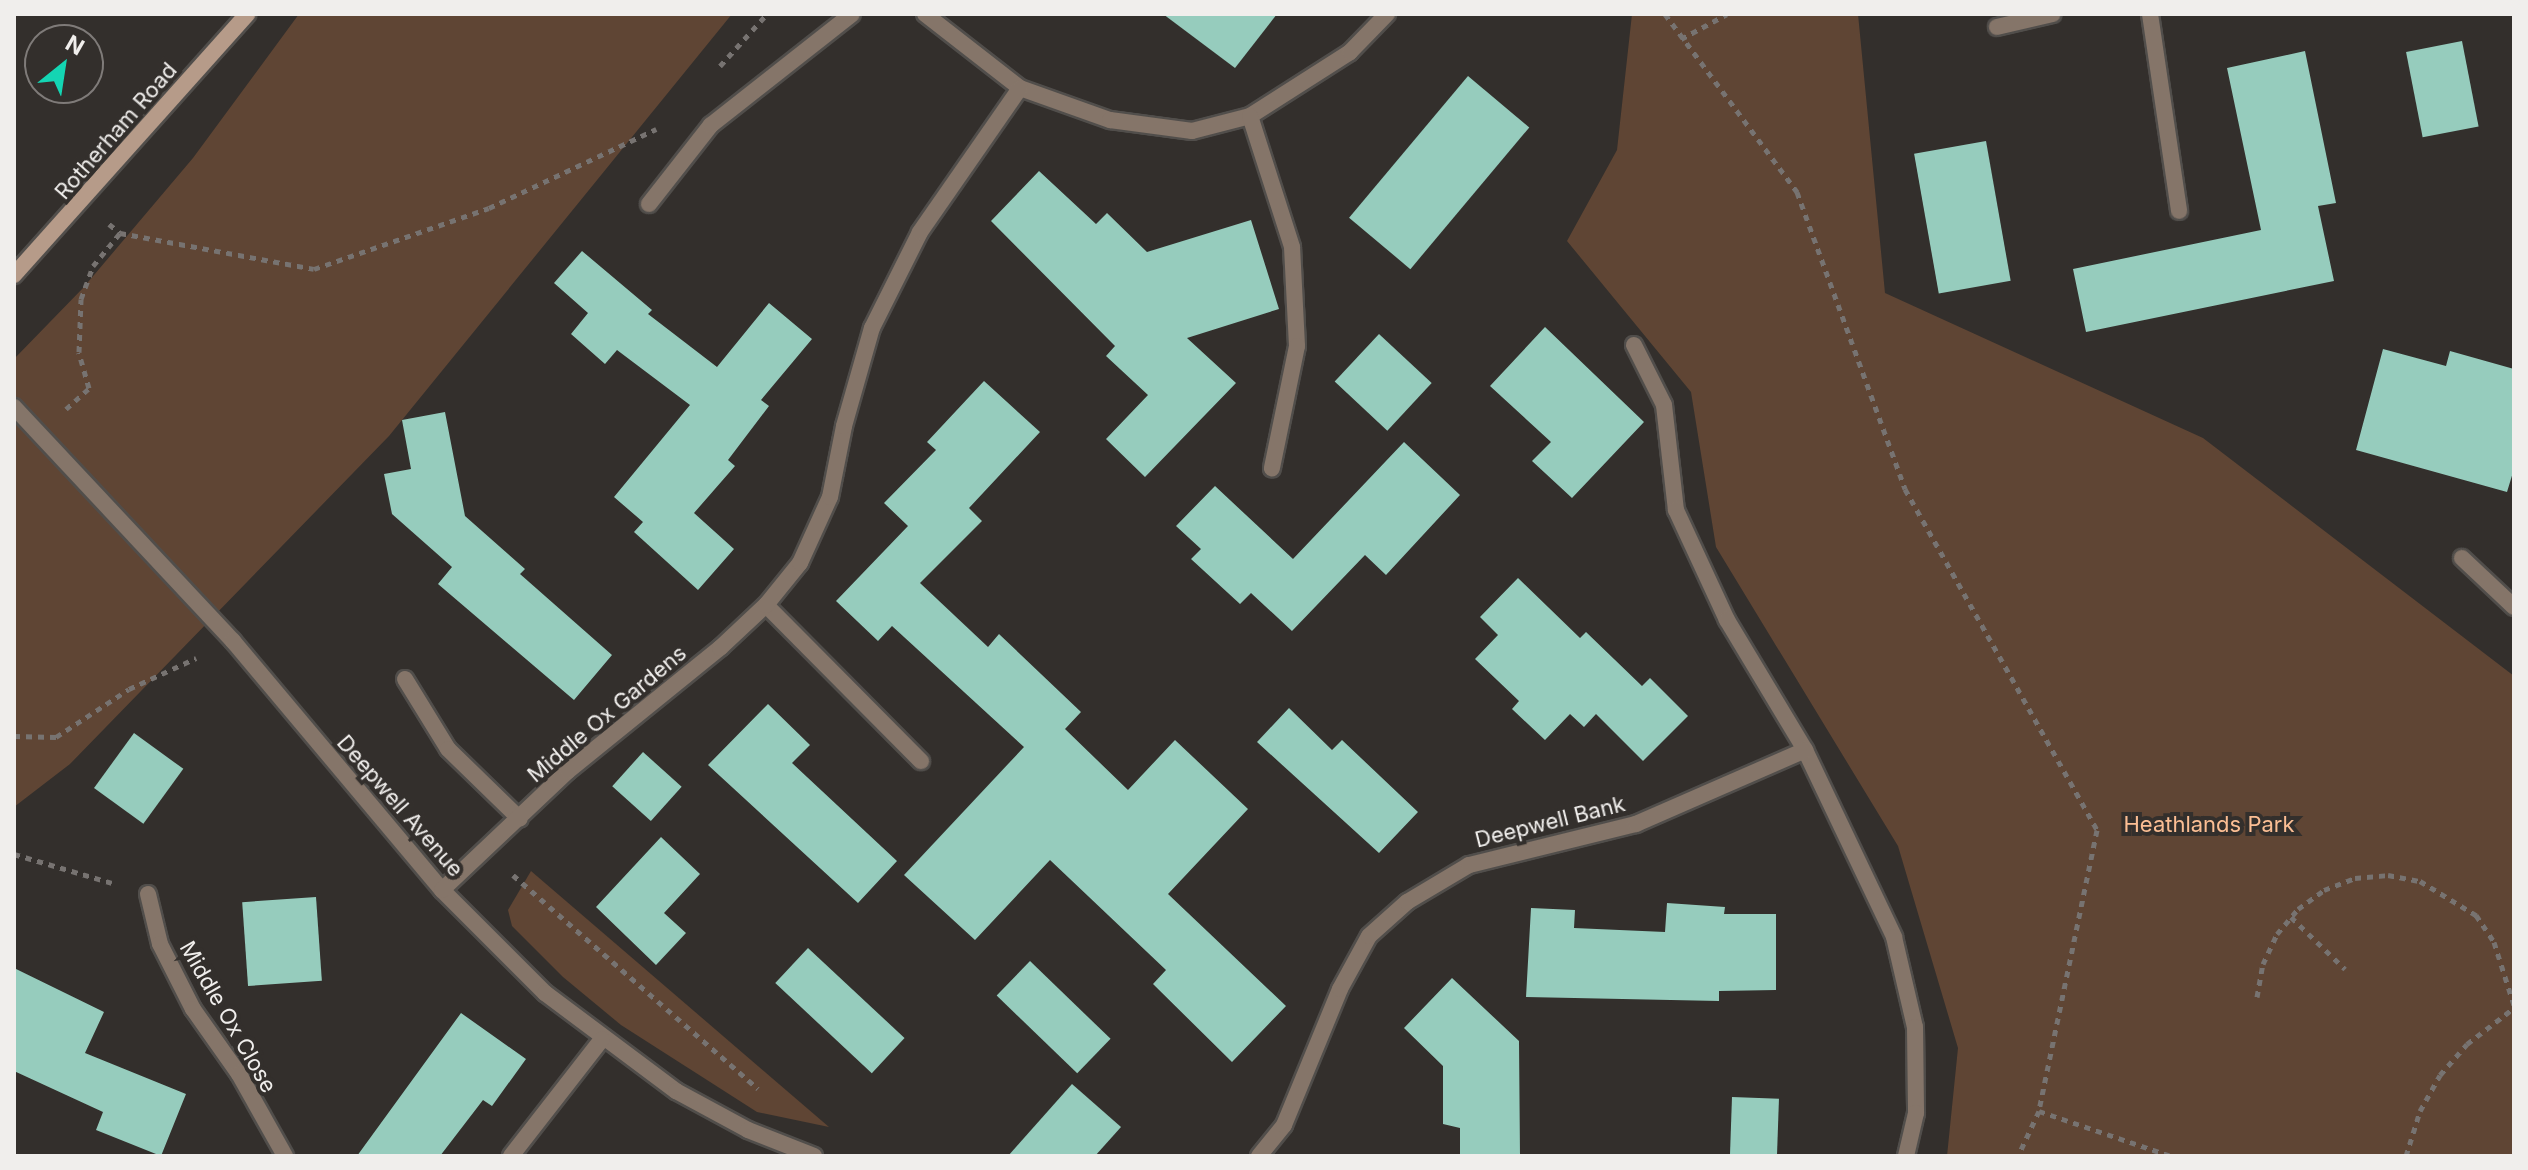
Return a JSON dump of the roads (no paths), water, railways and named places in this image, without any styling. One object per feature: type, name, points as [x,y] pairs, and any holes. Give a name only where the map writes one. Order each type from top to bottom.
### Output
[{"type":"main road","name":"Rotherham Road","points":[[14,275],[85,202],[247,14]]},
{"type":"street","points":[[649,204],[711,125],[852,14]]},
{"type":"street","points":[[925,14],[1020,88],[1110,120],[1192,131],[1250,116],[1350,52],[1387,14]]},
{"type":"street","points":[[1997,27],[2053,14]]},
{"type":"street","points":[[2150,14],[2179,211]]},
{"type":"street","name":"Middle Ox Gardens","points":[[442,890],[568,771],[766,605],[800,563],[830,497],[844,426],[872,328],[920,232],[1020,88]]},
{"type":"street","points":[[1250,116],[1292,247],[1297,346],[1272,468]]},
{"type":"street","points":[[1634,345],[1664,405],[1676,510],[1727,620],[1805,750],[1894,937],[1915,1027],[1916,1113],[1906,1156]]},
{"type":"street","name":"Deepwell Avenue","points":[[14,407],[233,641],[442,890],[545,993],[602,1039],[676,1091],[748,1130],[814,1156]]},
{"type":"street","points":[[2462,558],[2514,607]]},
{"type":"street","points":[[766,605],[921,761]]},
{"type":"street","points":[[405,679],[448,749],[520,819]]},
{"type":"street","name":"Deepwell Bank","points":[[1259,1156],[1284,1125],[1340,989],[1369,936],[1407,902],[1469,865],[1636,824],[1805,750]]},
{"type":"street","name":"Middle Ox Close","points":[[148,894],[160,944],[193,1009],[239,1074],[285,1156]]},
{"type":"street","points":[[511,1156],[602,1039]]},
{"type":"park label","name":"Heathlands Park","points":[[2209,825]]}]
